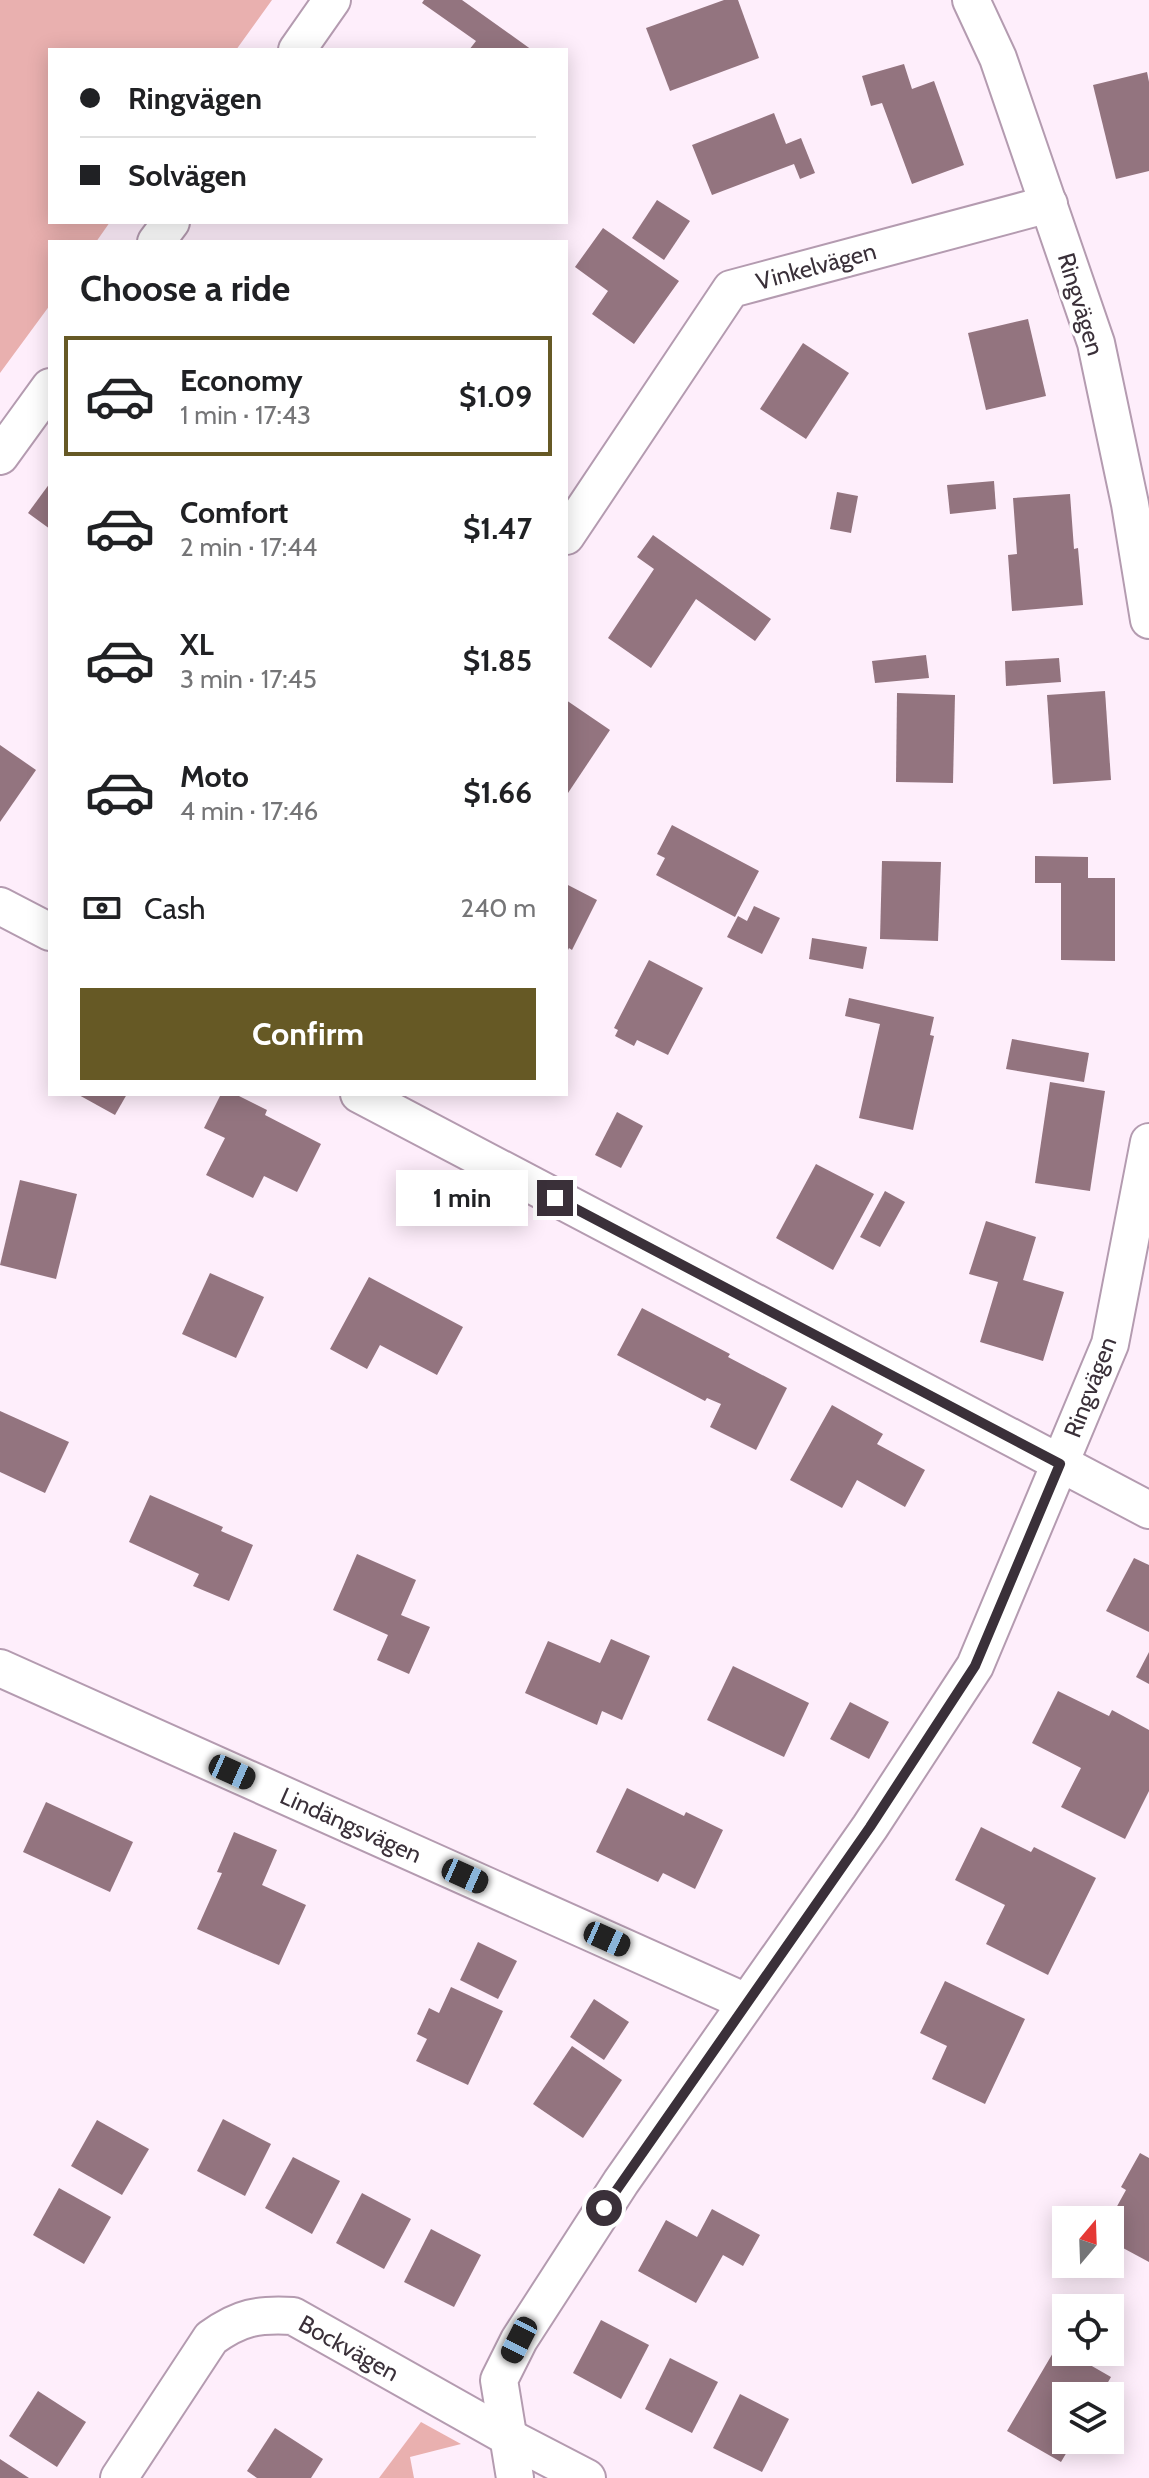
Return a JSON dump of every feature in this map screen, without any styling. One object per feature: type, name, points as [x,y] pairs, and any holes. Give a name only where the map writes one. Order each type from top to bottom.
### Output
[{"type":"street","points":[[298,48],[332,0]]},
{"type":"street","name":"Ringvägen","points":[[971,0],[998,58],[1096,343],[1130,504],[1149,620]]},
{"type":"street","name":"Vinkelvägen","points":[[568,533],[731,289],[1049,204]]},
{"type":"street","points":[[0,456],[48,390]]},
{"type":"street","points":[[0,906],[48,931]]},
{"type":"street","points":[[363,1096],[1149,1510]]},
{"type":"street","name":"Ringvägen","points":[[515,2478],[499,2380],[519,2340],[621,2182],[870,1827],[975,1666],[1110,1344],[1149,1142]]},
{"type":"street","name":"Lindängsvägen","points":[[0,1668],[746,2002]]},
{"type":"street","name":"Bockvägen","points":[[119,2478],[211,2338],[230,2324],[262,2314],[293,2316],[587,2478]]},
{"type":"shaded area","points":[[0,0],[272,0],[237,48],[48,48],[48,224],[109,224],[97,240],[48,240],[48,308],[0,373]]},
{"type":"shaded area","points":[[421,2422],[461,2444],[410,2457],[414,2478],[379,2478]]},
{"type":"building","points":[[424,0],[462,0],[529,48],[471,48],[476,41],[422,3]]},
{"type":"building","points":[[724,0],[738,0],[759,58],[670,91],[646,28]]},
{"type":"building","points":[[904,64],[912,89],[934,81],[964,165],[912,184],[882,103],[871,106],[862,76]]},
{"type":"building","points":[[1147,72],[1149,171],[1116,179],[1093,85]]},
{"type":"building","points":[[774,113],[786,144],[801,138],[815,173],[800,179],[794,164],[712,195],[692,145]]},
{"type":"building","points":[[657,200],[690,221],[664,260],[632,238]]},
{"type":"building","points":[[603,228],[679,281],[634,344],[592,314],[608,291],[575,267]]},
{"type":"building","points":[[1028,319],[1046,396],[986,410],[968,333]]},
{"type":"building","points":[[803,343],[849,373],[806,439],[760,409]]},
{"type":"building","points":[[994,481],[996,509],[950,514],[947,485]]},
{"type":"building","points":[[48,486],[48,528],[28,513]]},
{"type":"building","points":[[837,492],[858,496],[851,533],[830,529]]},
{"type":"building","points":[[1070,494],[1074,549],[1078,548],[1083,605],[1012,611],[1008,555],[1017,554],[1013,498]]},
{"type":"building","points":[[653,535],[771,619],[755,641],[696,599],[651,668],[608,638],[654,569],[637,557]]},
{"type":"building","points":[[926,655],[929,678],[875,683],[872,661]]},
{"type":"building","points":[[1059,658],[1061,682],[1006,686],[1005,661]]},
{"type":"building","points":[[1105,691],[1111,780],[1053,784],[1047,695]]},
{"type":"building","points":[[897,693],[955,695],[953,783],[896,782]]},
{"type":"building","points":[[568,701],[610,730],[568,793]]},
{"type":"building","points":[[0,745],[36,770],[0,822]]},
{"type":"building","points":[[672,825],[759,871],[735,917],[656,875],[665,858],[657,854]]},
{"type":"building","points":[[1035,856],[1088,857],[1088,878],[1115,878],[1115,961],[1061,960],[1061,883],[1035,883]]},
{"type":"building","points":[[882,861],[941,862],[938,941],[880,939]]},
{"type":"building","points":[[568,885],[597,900],[572,950],[569,948]]},
{"type":"building","points":[[754,906],[780,918],[762,954],[727,937],[738,916],[747,921]]},
{"type":"building","points":[[812,938],[867,947],[863,969],[809,959]]},
{"type":"building","points":[[649,960],[703,988],[668,1055],[637,1040],[634,1046],[615,1036],[618,1030],[614,1028]]},
{"type":"building","points":[[849,998],[934,1017],[930,1035],[934,1036],[913,1130],[859,1118],[880,1024],[845,1016]]},
{"type":"building","points":[[1012,1039],[1089,1053],[1084,1082],[1006,1069]]},
{"type":"building","points":[[1050,1082],[1105,1091],[1090,1191],[1035,1183]]},
{"type":"building","points":[[81,1096],[126,1096],[115,1115]]},
{"type":"building","points":[[220,1096],[239,1096],[267,1110],[265,1115],[321,1144],[297,1192],[264,1176],[253,1198],[206,1175],[225,1138],[204,1128]]},
{"type":"building","points":[[617,1112],[643,1126],[621,1168],[595,1155]]},
{"type":"building","points":[[816,1164],[874,1194],[833,1270],[776,1238]]},
{"type":"building","points":[[20,1180],[77,1194],[56,1279],[0,1265]]},
{"type":"building","points":[[885,1191],[905,1202],[880,1247],[860,1237]]},
{"type":"building","points":[[986,1221],[1036,1237],[1023,1280],[1064,1292],[1043,1361],[980,1342],[998,1282],[969,1274]]},
{"type":"building","points":[[210,1273],[264,1297],[236,1358],[182,1334]]},
{"type":"building","points":[[369,1277],[463,1327],[437,1375],[380,1345],[367,1369],[330,1349]]},
{"type":"building","points":[[642,1308],[787,1388],[756,1450],[710,1427],[721,1404],[707,1398],[705,1401],[617,1355]]},
{"type":"building","points":[[832,1405],[883,1434],[877,1444],[925,1470],[905,1507],[857,1480],[842,1508],[790,1480]]},
{"type":"building","points":[[0,1411],[69,1442],[45,1493],[0,1472]]},
{"type":"building","points":[[150,1495],[223,1527],[221,1531],[253,1545],[229,1601],[193,1586],[199,1574],[129,1542]]},
{"type":"building","points":[[357,1554],[416,1580],[401,1615],[430,1627],[409,1674],[377,1660],[388,1635],[333,1610]]},
{"type":"building","points":[[1134,1558],[1149,1565],[1149,1632],[1106,1611]]},
{"type":"building","points":[[611,1639],[650,1656],[622,1720],[602,1711],[597,1725],[525,1693],[548,1641],[600,1663]]},
{"type":"building","points":[[1149,1652],[1149,1684],[1136,1677]]},
{"type":"building","points":[[733,1666],[809,1703],[784,1757],[707,1720]]},
{"type":"building","points":[[1058,1691],[1109,1716],[1112,1710],[1149,1730],[1149,1791],[1125,1839],[1061,1807],[1081,1768],[1032,1743]]},
{"type":"building","points":[[850,1702],[889,1722],[869,1759],[830,1739]]},
{"type":"building","points":[[627,1788],[684,1816],[686,1812],[723,1830],[695,1889],[663,1873],[658,1882],[596,1852]]},
{"type":"building","points":[[46,1802],[133,1842],[110,1892],[23,1852]]},
{"type":"building","points":[[981,1827],[1031,1852],[1034,1847],[1096,1878],[1048,1975],[986,1944],[1005,1905],[955,1880]]},
{"type":"building","points":[[234,1832],[277,1850],[262,1885],[306,1905],[279,1965],[197,1929],[222,1873],[217,1872]]},
{"type":"building","points":[[478,1942],[517,1961],[498,1999],[460,1980]]},
{"type":"building","points":[[945,1981],[1025,2019],[985,2104],[932,2079],[947,2046],[920,2033]]},
{"type":"building","points":[[451,1987],[503,2011],[468,2085],[416,2061],[427,2039],[417,2034],[429,2008],[439,2013]]},
{"type":"building","points":[[594,1999],[629,2022],[604,2060],[570,2037]]},
{"type":"building","points":[[572,2046],[622,2080],[583,2138],[533,2104]]},
{"type":"building","points":[[223,2119],[271,2144],[245,2196],[197,2171]]},
{"type":"building","points":[[97,2120],[149,2149],[122,2195],[71,2166]]},
{"type":"building","points":[[1140,2153],[1149,2158],[1149,2262],[1124,2249],[1124,2206],[1117,2206],[1126,2190],[1121,2187]]},
{"type":"building","points":[[293,2157],[340,2181],[312,2234],[265,2208]]},
{"type":"building","points":[[59,2188],[111,2217],[84,2264],[33,2235]]},
{"type":"building","points":[[362,2193],[411,2219],[384,2269],[336,2243]]},
{"type":"building","points":[[712,2209],[760,2235],[743,2266],[723,2255],[696,2303],[638,2271],[666,2220],[697,2237]]},
{"type":"building","points":[[431,2229],[481,2255],[454,2307],[404,2282]]},
{"type":"building","points":[[601,2320],[649,2345],[621,2399],[573,2373]]},
{"type":"building","points":[[1052,2354],[1052,2366],[1092,2366],[1111,2377],[1108,2382],[1052,2382],[1052,2454],[1066,2454],[1061,2462],[1007,2431]]},
{"type":"building","points":[[670,2358],[718,2382],[692,2433],[645,2409]]},
{"type":"building","points":[[38,2391],[86,2422],[57,2467],[9,2436]]},
{"type":"building","points":[[740,2394],[789,2419],[762,2472],[713,2448]]},
{"type":"building","points":[[275,2428],[323,2459],[311,2478],[257,2478],[247,2471]]},
{"type":"building","points":[[0,2459],[29,2478],[0,2478]]},
{"type":"route","points":[[555,1198],[1060,1464],[975,1666],[870,1827],[604,2208]]}]
